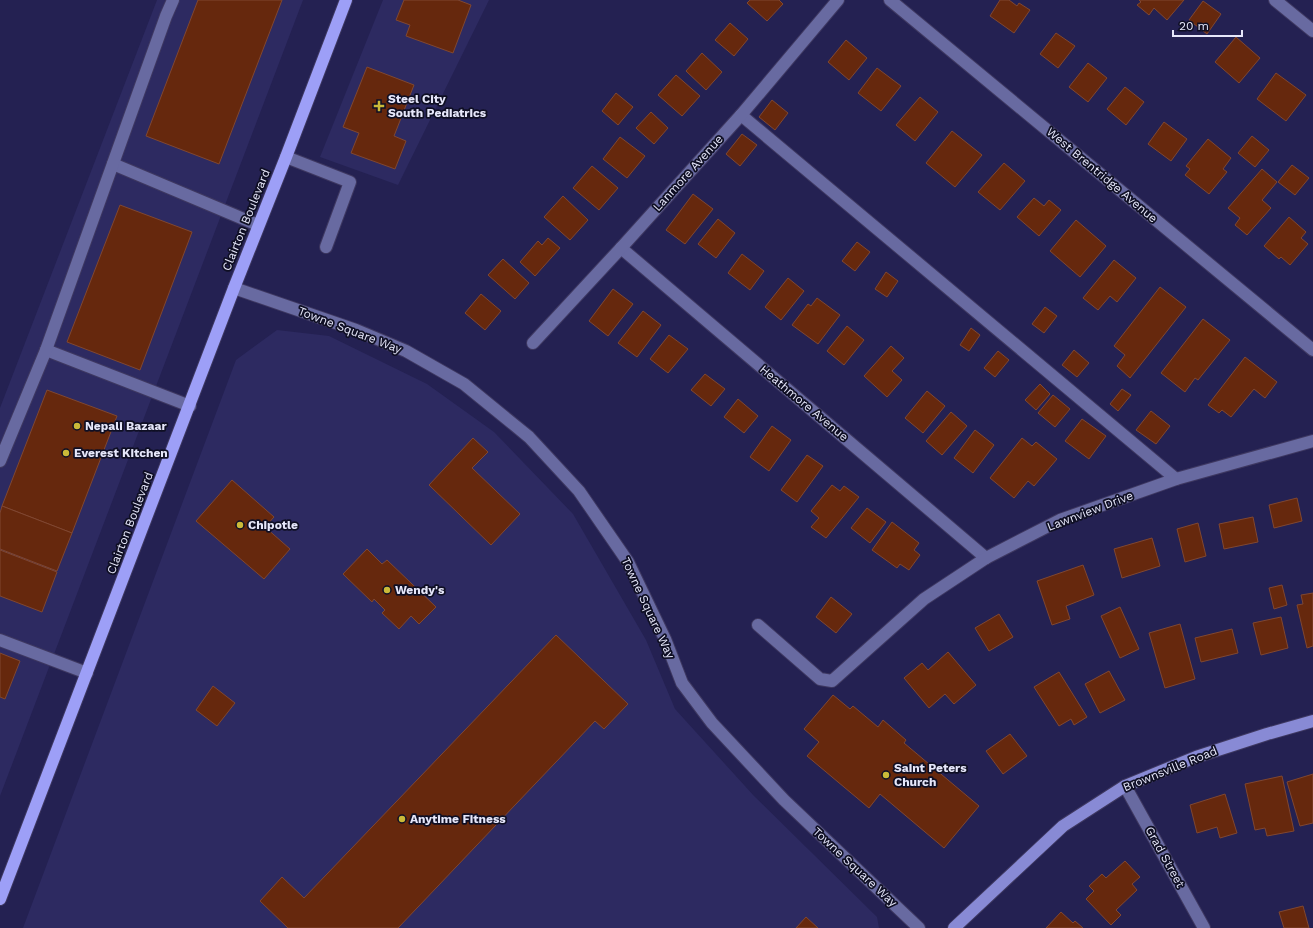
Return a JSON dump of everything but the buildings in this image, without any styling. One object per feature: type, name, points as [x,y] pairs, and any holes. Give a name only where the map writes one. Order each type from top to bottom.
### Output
[{"type":"highway","name":"Clairton Boulevard","points":[[0,899],[258,225],[286,157],[346,0]]},
{"type":"main road","name":"Brownsville Road","points":[[954,928],[1063,826],[1125,786],[1196,757],[1313,721]]},
{"type":"street","points":[[0,461],[46,350],[163,24],[173,0]]},
{"type":"street","name":"Lanmore Avenue","points":[[533,342],[621,248],[741,115],[838,0]]},
{"type":"street","name":"West Brentridge Avenue","points":[[890,0],[1313,350]]},
{"type":"street","points":[[1275,0],[1313,31]]},
{"type":"street","points":[[741,115],[1176,479]]},
{"type":"street","points":[[286,157],[350,182],[326,247]]},
{"type":"street","points":[[113,164],[258,225]]},
{"type":"street","name":"Heathmore Avenue","points":[[621,248],[986,558]]},
{"type":"street","name":"Towne Square Way","points":[[234,288],[356,330],[406,351],[464,384],[529,437],[579,491],[628,562],[665,639],[682,683],[712,723],[784,800],[919,928]]},
{"type":"street","points":[[46,350],[190,406]]},
{"type":"street","name":"Lawnview Drive","points":[[758,625],[820,679],[832,681],[924,599],[986,558],[1060,520],[1176,479],[1313,441]]},
{"type":"street","points":[[0,640],[87,673]]},
{"type":"street","name":"Grad Street","points":[[1125,786],[1204,928]]},
{"type":"shaded area","points":[[157,0],[303,0],[0,796],[0,408]]},
{"type":"shaded area","points":[[383,0],[489,0],[398,185],[320,157]]},
{"type":"shaded area","points":[[277,330],[329,336],[427,384],[494,432],[573,514],[646,640],[675,709],[754,796],[877,917],[879,928],[23,928],[236,360]]},
{"type":"place","name":"Steel City South Pediatrics","points":[[379,106]]},
{"type":"place","name":"Nepali Bazaar","points":[[77,426]]},
{"type":"place","name":"Everest Kitchen","points":[[66,453]]},
{"type":"place","name":"Chipotle","points":[[240,525]]},
{"type":"place","name":"Wendy's","points":[[387,590]]},
{"type":"place","name":"Saint Peters Church","points":[[886,775]]},
{"type":"place","name":"Anytime Fitness","points":[[402,819]]}]
